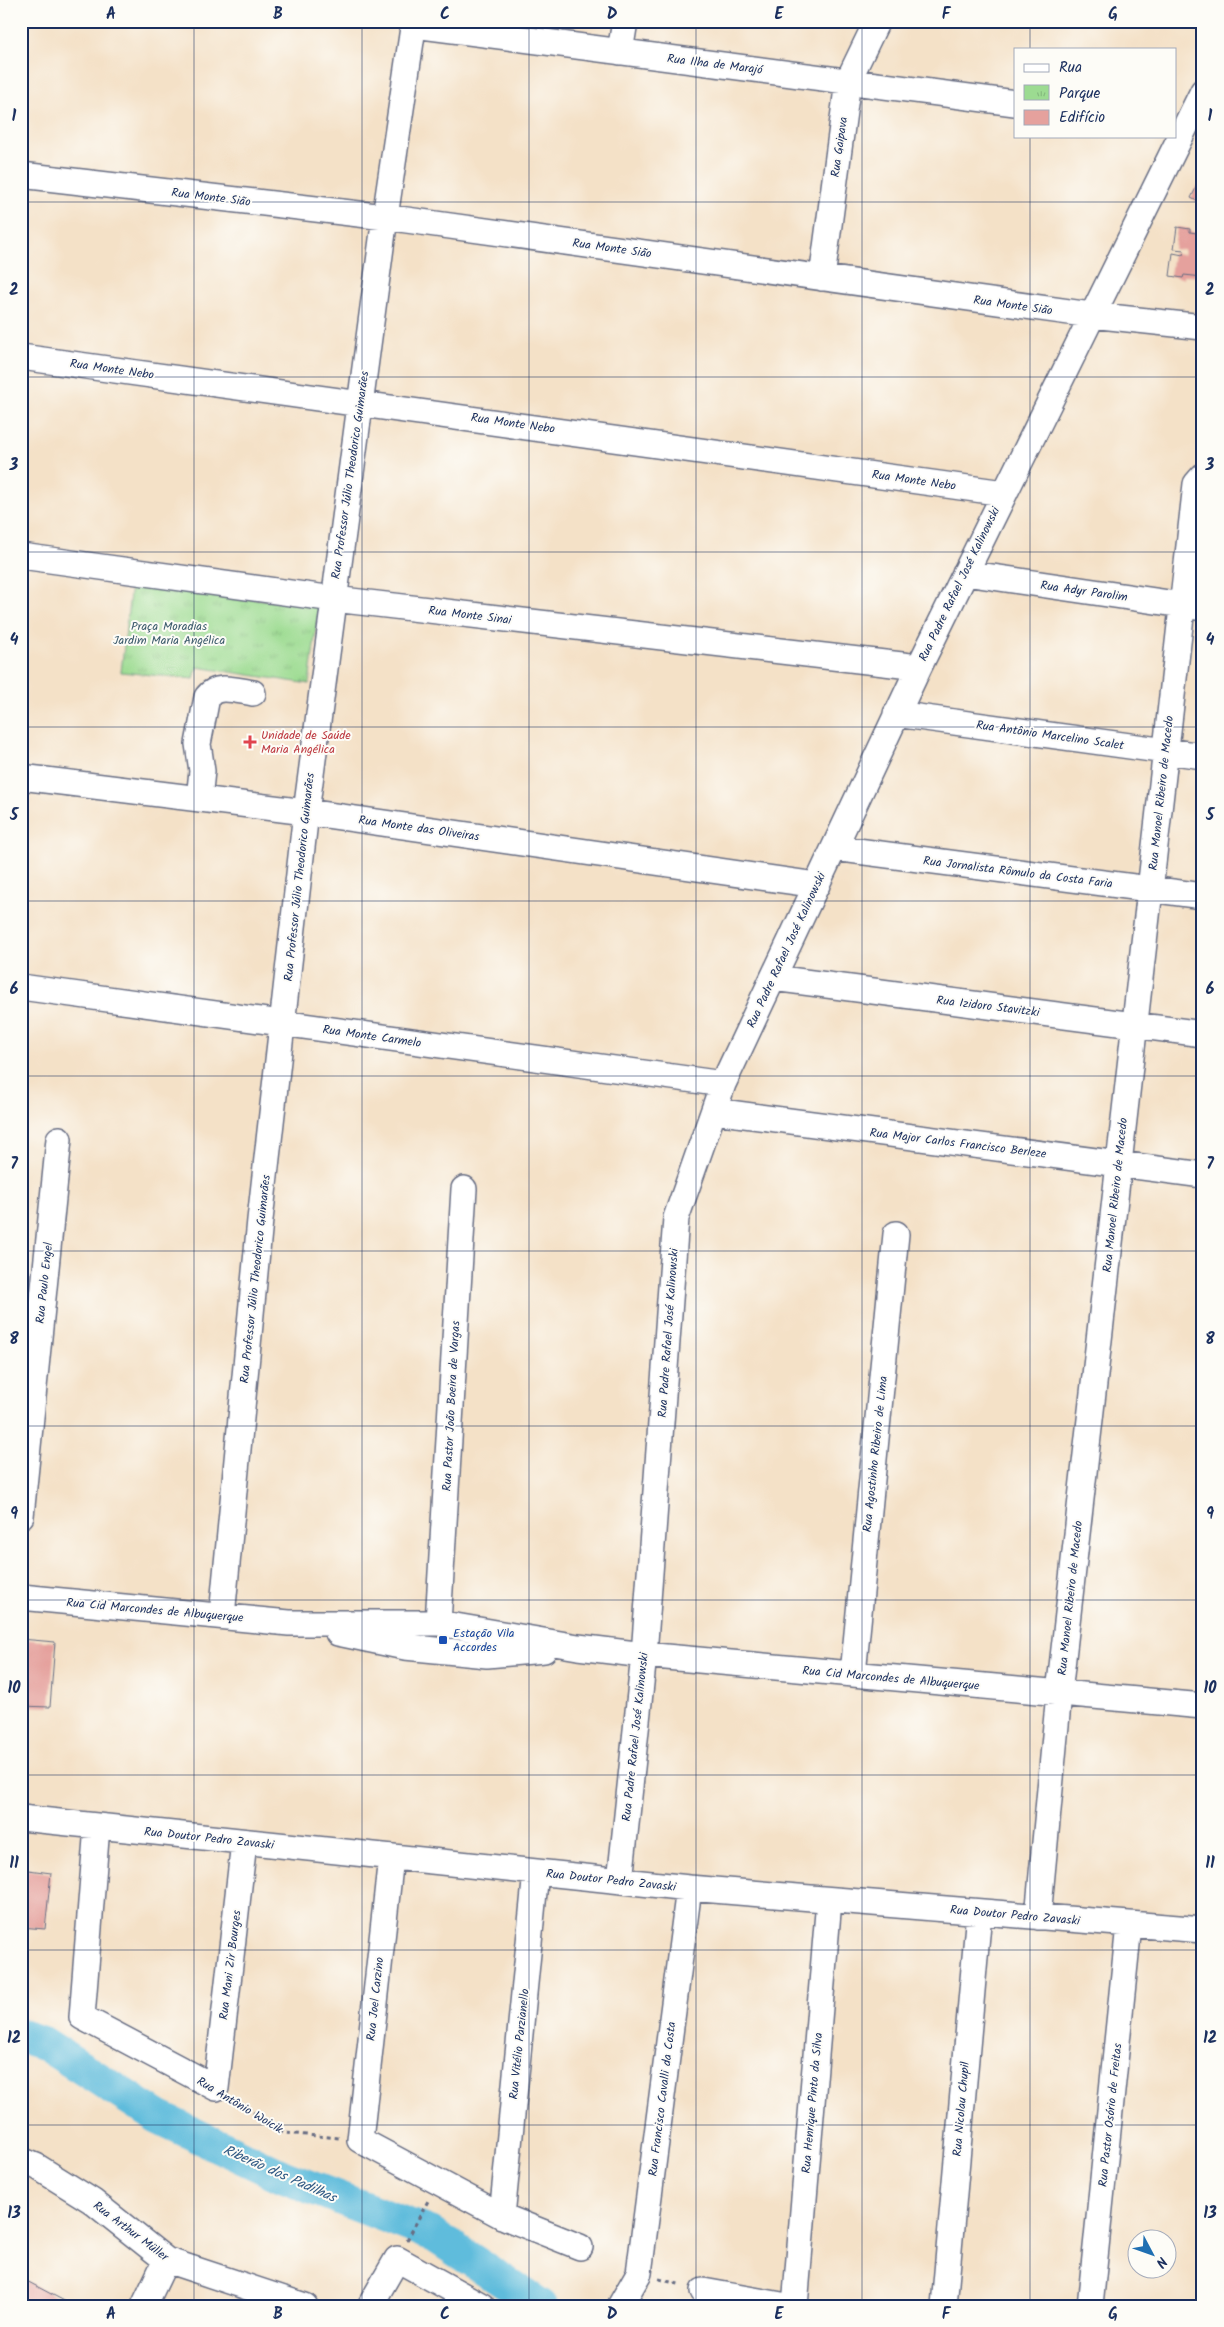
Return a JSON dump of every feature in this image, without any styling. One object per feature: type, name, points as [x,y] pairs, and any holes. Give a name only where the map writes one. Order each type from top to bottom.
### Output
[{"type":"street","points":[[620,52],[625,21]]},
{"type":"street","name":"Rua Gaipava","points":[[822,278],[848,81],[877,21]]},
{"type":"street","name":"Rua Ilha de Marajó","points":[[414,23],[620,52],[1014,103]]},
{"type":"street","name":"Rua Professor Júlio Theodorico Guimarães","points":[[222,1616],[260,1220],[306,812],[385,217],[414,23]]},
{"type":"street","name":"Rua Padre Rafael José Kalinowski","points":[[1180,124],[1203,91]]},
{"type":"street","name":"Rua Padre Rafael José Kalinowski","points":[[620,1881],[644,1655],[676,1218],[724,1084],[896,714],[1091,316],[1174,138]]},
{"type":"street","name":"Rua Monte Sião","points":[[21,175],[385,217],[1091,316],[1203,327]]},
{"type":"street","name":"Rua Monte Nebo","points":[[21,357],[360,402],[1004,493]]},
{"type":"street","name":"Rua Manoel Ribeiro de Macedo","points":[[1038,1917],[1059,1693],[1166,751],[1193,607],[1196,484],[1203,476]]},
{"type":"street","name":"Rua Monte Sinai","points":[[21,556],[334,599],[919,667]]},
{"type":"street","name":"Rua Adyr Parolim","points":[[965,573],[1193,607]]},
{"type":"street","points":[[199,799],[202,771],[198,744],[207,697],[211,691],[217,688],[253,693]]},
{"type":"street","name":"Rua Antônio Marcelino Scalet","points":[[896,714],[1203,756]]},
{"type":"street","name":"Rua Monte das Oliveiras","points":[[21,777],[306,812],[817,884]]},
{"type":"street","name":"Rua Jornalista Rômulo da Costa Faria","points":[[834,848],[1203,896]]},
{"type":"street","name":"Rua Izidoro Stavitzki","points":[[773,978],[1203,1034]]},
{"type":"street","name":"Rua Monte Carmelo","points":[[21,986],[282,1024],[724,1084]]},
{"type":"street","name":"Rua Major Carlos Francisco Berleze","points":[[714,1112],[1203,1175]]},
{"type":"street","name":"Rua Paulo Engel","points":[[21,1516],[59,1140]]},
{"type":"street","name":"Rua Pastor João Boeira de Vargas","points":[[438,1623],[464,1189]]},
{"type":"street","name":"Rua Agostinho Ribeiro de Lima","points":[[853,1674],[896,1234]]},
{"type":"street","name":"Rua Cid Marcondes de Albuquerque","points":[[21,1597],[289,1623],[405,1647],[487,1655],[578,1647]]},
{"type":"street","name":"Rua Cid Marcondes de Albuquerque","points":[[289,1623],[438,1623],[578,1647],[644,1655],[1203,1706]]},
{"type":"street","name":"Rua Doutor Pedro Zavaski","points":[[21,1818],[689,1888],[1203,1930]]},
{"type":"street","name":"Rua Antônio Woicik","points":[[97,1826],[82,2017],[216,2088]]},
{"type":"street","name":"Rua Mani Zir Bourges","points":[[216,2088],[244,1842]]},
{"type":"street","name":"Rua Joel Carzino","points":[[360,2140],[391,1857]]},
{"type":"street","name":"Rua Vitélio Parzianello","points":[[502,2216],[536,1872]]},
{"type":"street","name":"Rua Francisco Cavalli da Costa","points":[[621,2305],[639,2273],[689,1888]]},
{"type":"street","name":"Rua Henrique Pinto da Silva","points":[[795,2306],[829,1900]]},
{"type":"street","name":"Rua Nicolau Chupil","points":[[944,2306],[979,1912]]},
{"type":"street","name":"Rua Pastor Osório de Freitas","points":[[1090,2306],[1130,1925]]},
{"type":"street","points":[[360,2140],[502,2216],[580,2247]]},
{"type":"street","name":"Rua Arthur Müller","points":[[21,2160],[36,2166],[92,2201],[166,2260],[305,2306]]},
{"type":"street","points":[[370,2306],[400,2253],[482,2306]]},
{"type":"street","points":[[144,2306],[166,2260]]},
{"type":"street","points":[[703,2291],[786,2306]]},
{"type":"path","name":"Rua Antônio Woicik","points":[[216,2088],[285,2133],[360,2140]]},
{"type":"path","points":[[400,2253],[428,2201]]},
{"type":"path","points":[[639,2273],[703,2291]]},
{"type":"green space","name":"Praça Moradias Jardim Maria Angélica","points":[[131,585],[319,606],[309,684],[197,667],[194,679],[121,672]]},
{"type":"building","points":[[1203,183],[1203,204],[1191,198],[1197,186],[1200,188]]},
{"type":"building","points":[[1177,227],[1203,234],[1203,277],[1184,275],[1183,278],[1170,276],[1173,253],[1183,255],[1184,250],[1174,249]]},
{"type":"building","points":[[21,1639],[55,1642],[50,1707],[21,1706]]},
{"type":"building","points":[[21,1869],[51,1873],[45,1929],[21,1927]]},
{"type":"building","points":[[21,2278],[53,2295],[74,2306],[21,2306]]},
{"type":"waterway","name":"Riberão dos Padilhas","points":[[21,2036],[43,2043],[158,2117],[284,2177],[432,2234],[541,2306]]},
{"type":"place","name":"Unidade de Saúde Maria Angélica","points":[[250,742]]},
{"type":"place","name":"Estação Vila Accordes","points":[[443,1640]]}]
